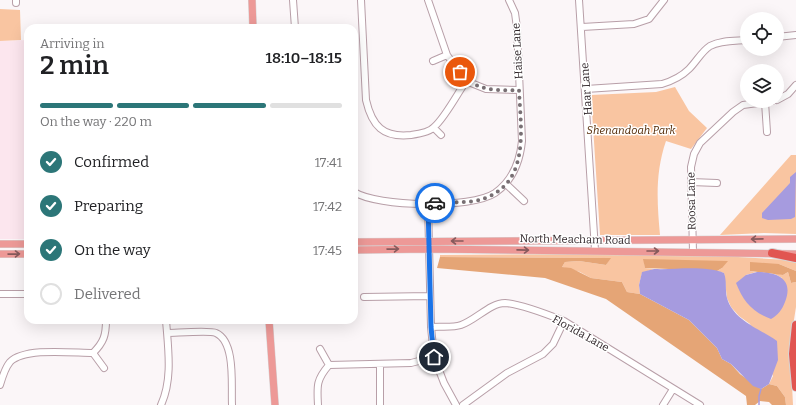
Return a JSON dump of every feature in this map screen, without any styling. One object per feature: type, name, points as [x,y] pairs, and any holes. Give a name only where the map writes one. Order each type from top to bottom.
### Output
[{"type":"highway","points":[[772,254],[796,258]]},
{"type":"highway","points":[[796,325],[793,354],[796,387]]},
{"type":"main road","points":[[252,0],[253,24]]},
{"type":"main road","name":"North Meacham Road","points":[[358,250],[429,245],[595,241],[796,239]]},
{"type":"main road","name":"North Meacham Road","points":[[358,242],[595,250],[796,254]]},
{"type":"main road","points":[[0,244],[24,244]]},
{"type":"main road","points":[[0,254],[24,254]]},
{"type":"main road","points":[[269,324],[275,405]]},
{"type":"street","points":[[293,0],[295,24]]},
{"type":"street","points":[[361,0],[366,100],[369,113],[375,123],[386,134],[400,136],[417,134],[434,128],[466,81]]},
{"type":"street","points":[[428,0],[447,55],[466,81],[486,89],[519,90]]},
{"type":"street","name":"Haise Lane","points":[[358,193],[386,202],[428,204],[475,200],[494,194],[506,184],[521,154],[522,141],[517,28],[515,13],[509,0]]},
{"type":"street","name":"Haar Lane","points":[[580,0],[595,250]]},
{"type":"street","points":[[582,27],[634,24],[649,19],[664,0]]},
{"type":"street","points":[[784,36],[796,35]]},
{"type":"street","points":[[586,89],[652,86],[673,81],[689,69],[703,51],[712,45],[740,41]]},
{"type":"street","points":[[433,61],[447,55]]},
{"type":"street","points":[[784,96],[796,85]]},
{"type":"street","name":"Roosa Lane","points":[[693,252],[691,167],[694,154],[700,143],[740,107]]},
{"type":"street","points":[[765,108],[767,132]]},
{"type":"street","points":[[434,128],[441,135]]},
{"type":"street","points":[[691,182],[717,183]]},
{"type":"street","points":[[506,184],[524,201]]},
{"type":"street","points":[[428,204],[431,327],[434,357],[444,383],[456,405]]},
{"type":"street","points":[[0,294],[24,294]]},
{"type":"street","points":[[364,298],[430,296]]},
{"type":"street","name":"Florida Lane","points":[[431,327],[460,325],[477,318],[494,306],[505,303],[544,313],[564,320],[700,405]]},
{"type":"street","points":[[463,405],[507,373],[543,354],[553,344],[564,320]]},
{"type":"street","points":[[0,385],[10,362],[21,356],[34,353],[93,353],[102,344],[106,334],[106,324]]},
{"type":"street","points":[[161,405],[167,392],[169,378],[166,324]]},
{"type":"street","points":[[167,334],[216,333],[223,339],[229,348],[232,405]]},
{"type":"street","points":[[320,348],[329,365]]},
{"type":"street","points":[[93,353],[104,368]]},
{"type":"street","points":[[318,405],[317,385],[320,375],[329,365],[380,365],[410,363],[434,357]]},
{"type":"street","points":[[380,365],[380,405]]},
{"type":"street","points":[[663,405],[673,389]]},
{"type":"shaded area","points":[[24,40],[24,239],[0,239],[0,41]]},
{"type":"shaded area","points":[[796,172],[795,217],[791,219],[768,220],[762,218],[762,213],[790,183],[790,177]]},
{"type":"shaded area","points":[[440,257],[611,258],[606,265],[579,261],[565,262],[562,267],[571,268],[591,278],[622,282],[627,292],[640,294],[689,320],[717,348],[722,359],[731,364],[740,374],[761,389],[769,384],[777,386],[785,397],[786,405],[772,405],[769,402],[760,401],[755,405],[747,405],[746,396],[606,299],[545,278],[437,268]]},
{"type":"shaded area","points":[[643,259],[728,261],[717,271],[645,268]]},
{"type":"shaded area","points":[[750,262],[779,264],[796,271],[796,282],[791,283],[788,272],[783,275],[750,271]]},
{"type":"shaded area","points":[[698,268],[724,273],[727,298],[730,306],[741,318],[777,341],[778,360],[769,384],[761,389],[753,386],[731,364],[722,359],[717,348],[689,320],[640,294],[639,285],[642,272],[654,269]]},
{"type":"shaded area","points":[[757,272],[772,273],[782,278],[786,282],[787,294],[783,307],[778,314],[771,319],[758,313],[749,305],[736,283],[746,275]]},
{"type":"green space","points":[[0,9],[20,10],[21,40],[0,41]]},
{"type":"green space","name":"Shenandoah Park","points":[[675,87],[689,111],[707,128],[691,149],[666,141],[662,153],[658,176],[660,235],[600,235],[591,95],[656,92]]},
{"type":"green space","points":[[791,155],[796,155],[796,234],[764,233],[720,235]]},
{"type":"green space","points":[[572,254],[721,256],[788,260],[796,263],[796,271],[779,264],[750,271],[756,272],[746,275],[782,278],[771,272],[783,275],[788,272],[791,283],[796,282],[796,307],[790,345],[793,405],[786,405],[785,397],[777,386],[769,384],[773,376],[750,324],[739,316],[731,307],[727,298],[724,273],[717,271],[722,268],[644,259],[645,268],[654,269],[642,273],[639,285],[640,294],[627,292],[622,282],[591,278],[580,272],[562,267],[565,262],[579,261],[606,265],[610,258],[440,257],[440,255]]},
{"type":"waterway","points":[[759,405],[761,389]]},
{"type":"way so far","points":[[435,203],[475,200],[494,194],[506,184],[521,154],[522,141],[519,90],[486,89],[466,81],[460,72]]},
{"type":"route","points":[[434,357],[431,327],[428,204],[435,203]]}]
